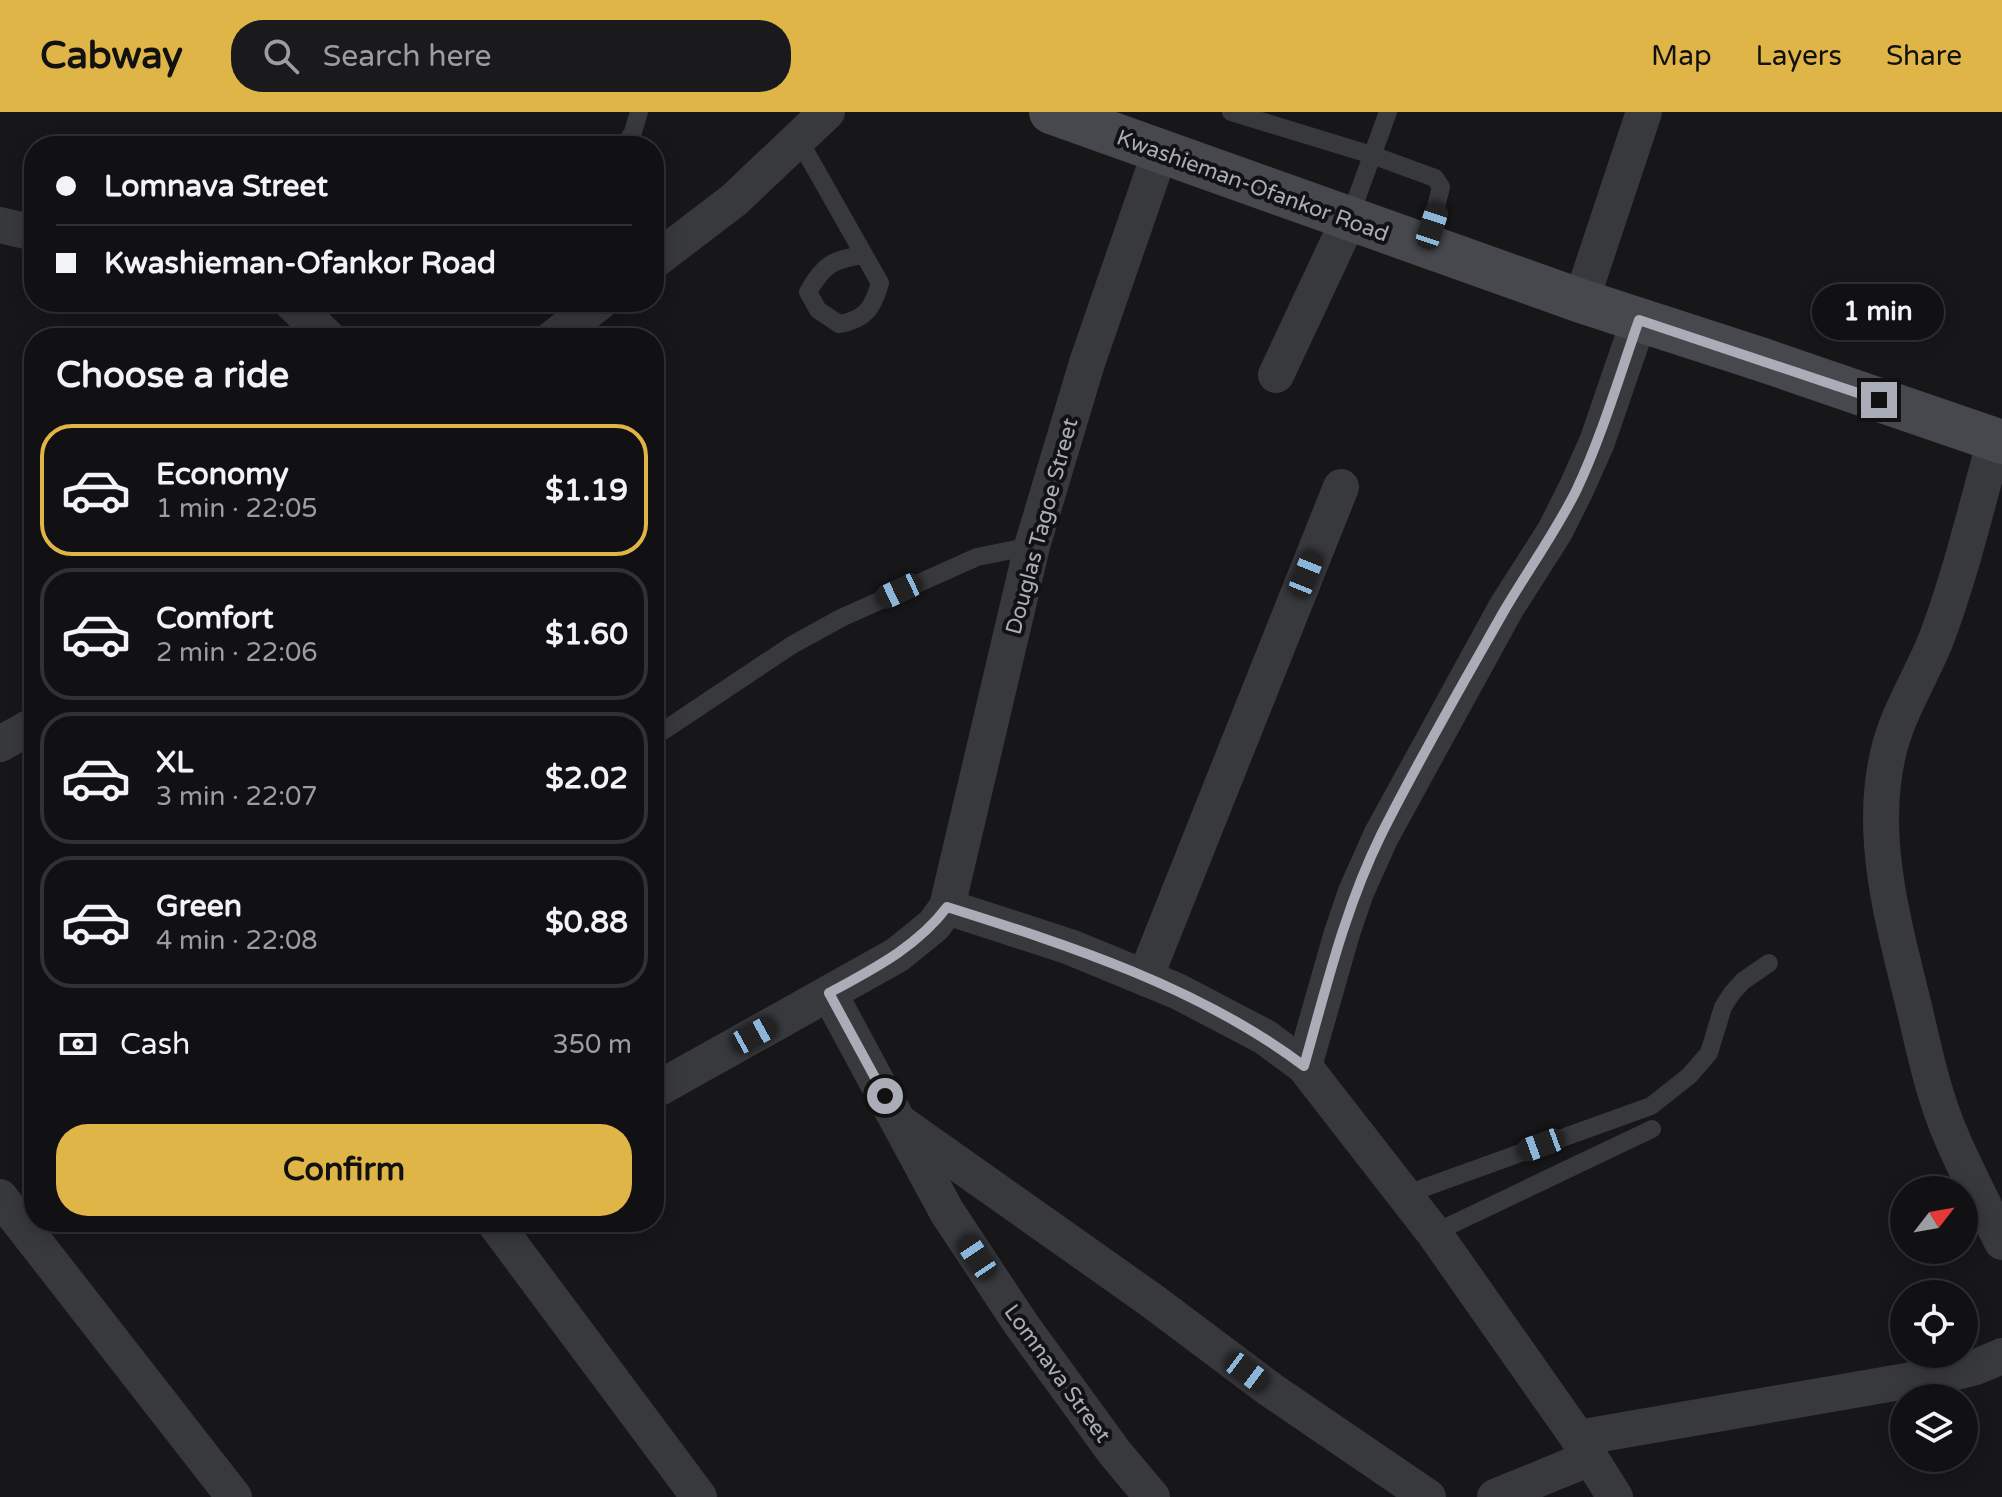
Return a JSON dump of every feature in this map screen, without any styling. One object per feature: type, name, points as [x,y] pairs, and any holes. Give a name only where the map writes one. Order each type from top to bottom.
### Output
[{"type":"main road","name":"Kwashieman-Ofankor Road","points":[[1063,114],[1160,152],[1581,301],[1999,441]]},
{"type":"street","points":[[664,253],[734,200],[827,112]]},
{"type":"street","points":[[1581,301],[1644,112]]},
{"type":"street","name":"Douglas Tagoe Street","points":[[947,907],[1032,546],[1087,363],[1160,152]]},
{"type":"street","points":[[1276,375],[1349,219]]},
{"type":"street","points":[[301,312],[318,328]]},
{"type":"street","points":[[566,328],[587,312]]},
{"type":"street","points":[[1304,1066],[1342,933],[1381,836],[1506,608],[1555,531],[1597,442],[1639,320]]},
{"type":"street","points":[[1999,441],[1948,606],[1925,666],[1894,731],[1887,756],[1880,822],[1890,902],[1933,1086],[1951,1137],[2002,1242]]},
{"type":"street","points":[[1145,978],[1341,487]]},
{"type":"street","points":[[0,744],[24,731]]},
{"type":"street","points":[[664,1085],[897,955],[934,925],[947,907],[1070,947],[1177,991],[1265,1037],[1304,1066],[1434,1233],[1615,1497]]},
{"type":"street","name":"Lomnava Street","points":[[829,993],[947,1212],[1021,1324],[1115,1453],[1152,1497]]},
{"type":"street","points":[[899,1122],[1151,1300],[1271,1390],[1428,1497]]},
{"type":"street","points":[[0,1197],[24,1228]]},
{"type":"street","points":[[27,1232],[234,1497]]},
{"type":"street","points":[[501,1232],[699,1497]]},
{"type":"street","points":[[1495,1497],[1584,1448],[1952,1373],[2002,1356]]},
{"type":"lane","points":[[630,136],[639,112]]},
{"type":"lane","points":[[1231,112],[1372,155],[1435,178],[1441,187],[1426,246]]},
{"type":"lane","points":[[1349,219],[1388,112]]},
{"type":"lane","points":[[799,140],[864,255]]},
{"type":"lane","points":[[664,730],[792,645],[841,618],[977,557],[1032,546]]},
{"type":"lane","points":[[1404,1195],[1651,1106],[1689,1076],[1709,1053],[1723,1007],[1732,993],[1769,963]]},
{"type":"lane","points":[[1434,1233],[1652,1129]]},
{"type":"route","points":[[885,1096],[829,993],[897,955],[934,925],[947,907],[1070,947],[1177,991],[1265,1037],[1304,1066],[1342,933],[1381,836],[1506,608],[1555,531],[1597,442],[1639,320],[1879,400]]}]
